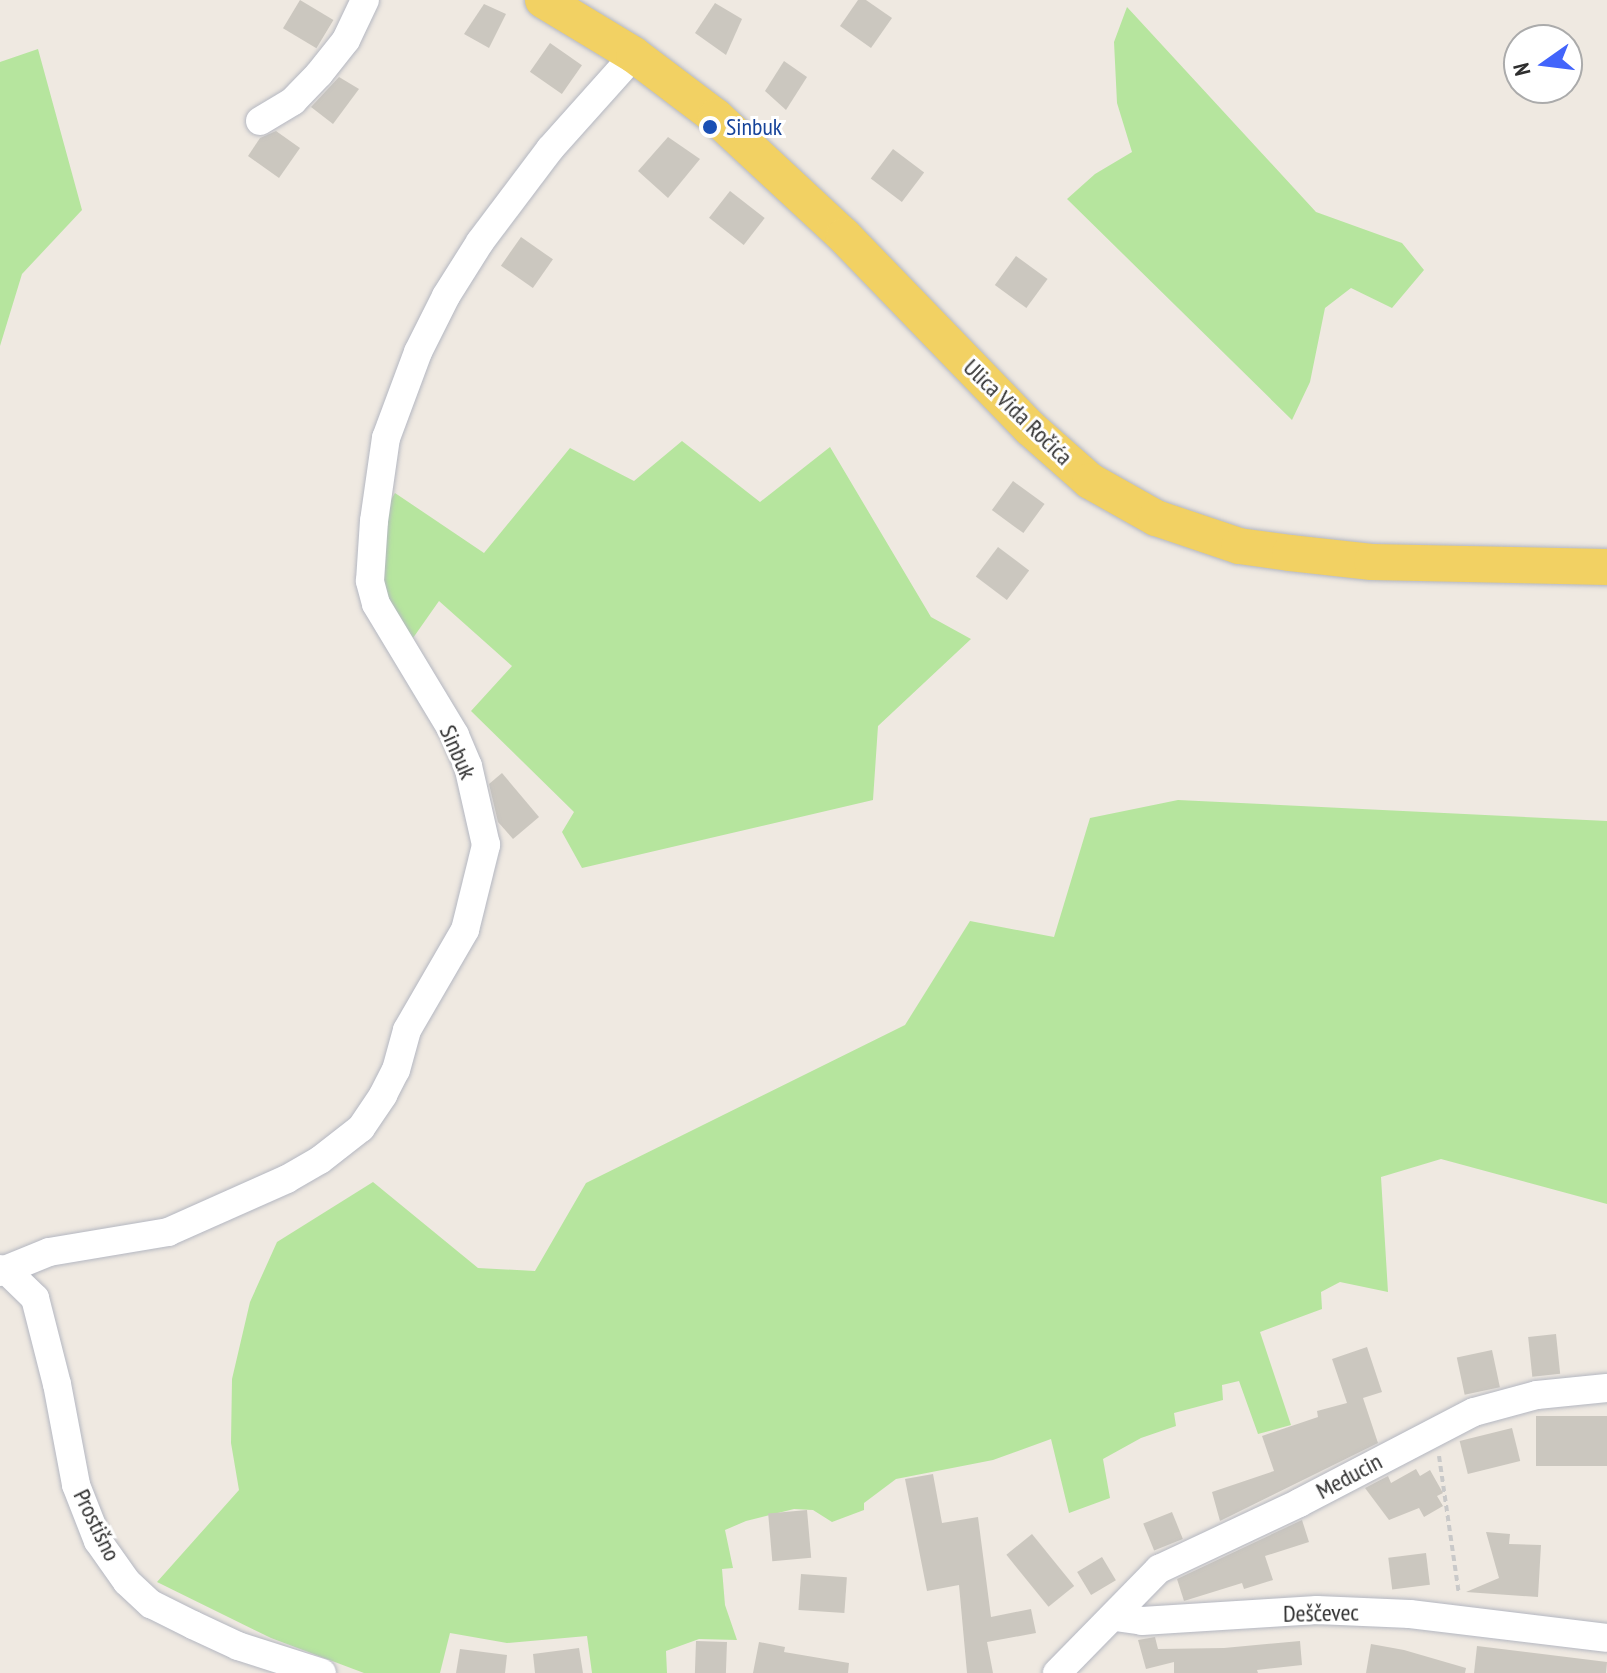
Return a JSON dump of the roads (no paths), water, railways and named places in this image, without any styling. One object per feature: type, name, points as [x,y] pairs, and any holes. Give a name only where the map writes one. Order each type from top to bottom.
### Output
[{"type":"main road","name":"Ulica Vida Ročića","points":[[543,0],[634,55],[716,117],[844,236],[1030,428],[1090,481],[1156,518],[1239,546],[1372,562],[1607,567]]},
{"type":"street","points":[[260,121],[293,101],[319,74],[346,40],[365,0]]},
{"type":"street","name":"Sinbuk","points":[[2,1270],[49,1252],[168,1232],[287,1179],[320,1160],[361,1128],[390,1083],[407,1030],[465,930],[486,845],[468,766],[455,735],[376,604],[370,581],[375,506],[386,438],[418,352],[446,296],[480,242],[550,149],[634,55]]},
{"type":"street","name":"Prostišno","points":[[2,1270],[35,1298],[57,1384],[76,1485],[98,1541],[127,1582],[151,1604],[238,1646],[322,1673]]},
{"type":"street","name":"Meducin","points":[[1115,1617],[1136,1590],[1159,1569],[1299,1503],[1435,1430],[1474,1412],[1537,1395],[1607,1388]]},
{"type":"street","name":"Deščevec","points":[[1115,1617],[1142,1621],[1317,1610],[1462,1620],[1607,1638]]},
{"type":"street","points":[[1057,1673],[1115,1617]]},
{"type":"place","name":"Sinbuk","points":[[710,127]]}]
